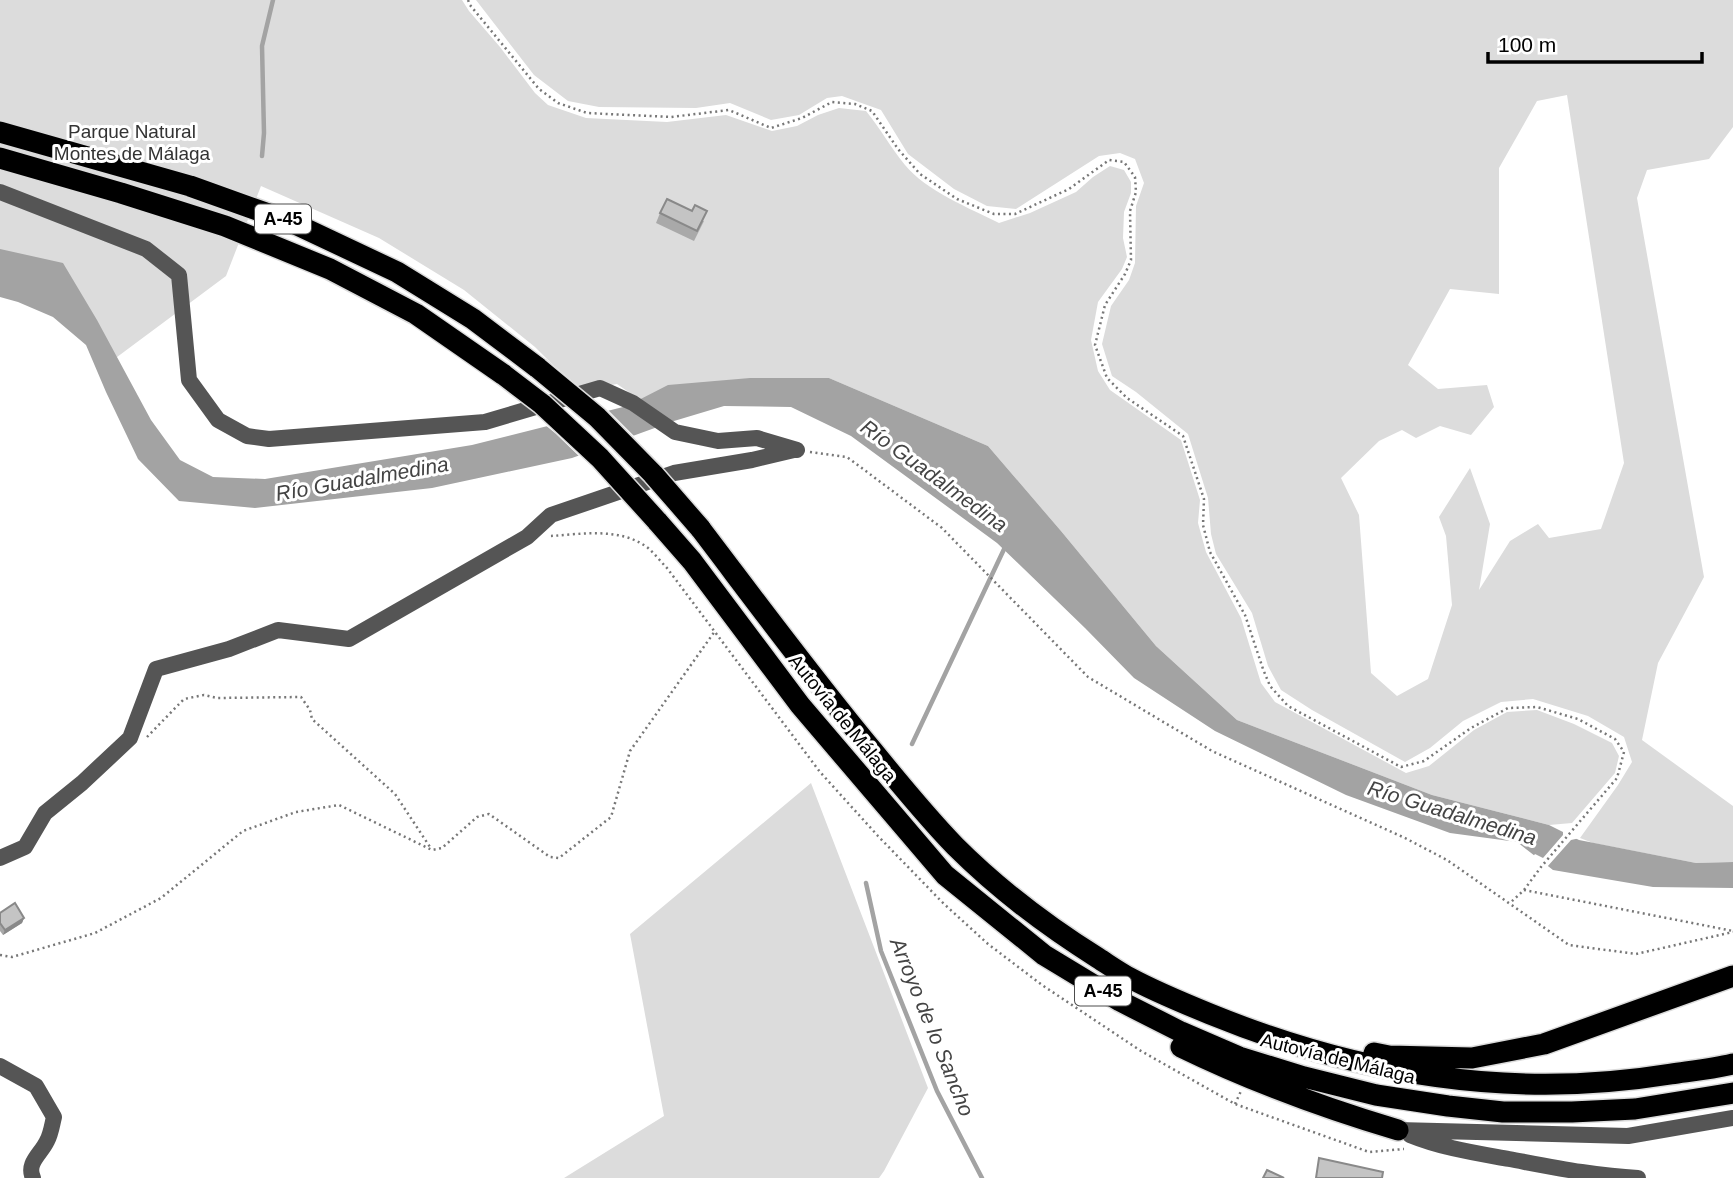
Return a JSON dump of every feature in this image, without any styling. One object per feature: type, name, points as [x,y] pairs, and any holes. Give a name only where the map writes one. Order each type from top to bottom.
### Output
[{"type":"highway","name":"Autovía de Málaga","points":[[0,132],[190,186],[291,222],[397,272],[473,319],[597,417],[653,474],[700,528],[821,690],[955,846],[1018,903],[1073,943],[1130,978],[1247,1029],[1308,1050],[1384,1068],[1450,1078],[1505,1084],[1568,1085],[1633,1081],[1733,1063]]},
{"type":"highway","name":"Autovía de Málaga","points":[[0,158],[225,226],[330,269],[416,314],[504,375],[542,404],[600,458],[657,521],[692,561],[800,705],[944,875],[1044,955],[1120,1001],[1239,1057],[1304,1077],[1376,1094],[1448,1106],[1503,1112],[1635,1109],[1733,1093]]},
{"type":"highway","points":[[1191,1006],[1251,1020],[1311,1039],[1389,1056],[1472,1058],[1544,1044],[1733,976]]},
{"type":"highway","points":[[1080,978],[1103,1004],[1184,1049],[1247,1078],[1398,1130]]},
{"type":"street","points":[[0,192],[146,249],[178,275],[189,380],[218,420],[247,436],[269,439],[485,422],[600,388],[634,403],[675,432],[718,441],[757,438],[797,450]]},
{"type":"street","points":[[0,858],[25,847],[45,813],[130,738],[156,669],[229,649],[278,630],[349,639],[527,537],[551,515],[674,473],[797,450]]},
{"type":"street","points":[[0,1066],[36,1086],[54,1118],[48,1139],[31,1164],[30,1172],[33,1178]]},
{"type":"street","points":[[1398,1130],[1629,1136],[1733,1118]]},
{"type":"street","points":[[1398,1130],[1448,1148],[1542,1165],[1638,1178]]},
{"type":"path","points":[[468,0],[539,89],[558,103],[587,113],[671,117],[729,110],[771,128],[802,118],[832,102],[855,104],[872,111],[898,149],[920,174],[957,199],[994,214],[1015,214],[1069,189],[1109,160],[1124,162],[1135,177],[1136,192],[1130,211],[1131,260],[1105,304],[1095,345],[1107,378],[1127,398],[1183,436],[1204,499],[1203,525],[1210,552],[1245,615],[1270,686],[1289,706],[1401,767],[1424,761],[1508,708],[1537,707],[1578,719],[1615,739],[1624,752],[1617,778],[1524,890],[1510,903]]},
{"type":"path","points":[[797,450],[847,457],[942,528],[1088,677],[1212,751],[1405,838],[1447,860],[1569,945],[1636,954],[1733,932]]},
{"type":"path","points":[[0,955],[23,955],[95,933],[161,898],[243,831],[296,812],[339,805],[432,850],[443,848],[477,817],[489,814],[550,857],[559,858],[611,817],[629,751],[715,631],[667,568],[647,547],[628,538],[602,533],[527,537]]},
{"type":"path","points":[[148,737],[184,699],[204,695],[217,698],[300,697],[310,710],[312,719],[395,794],[432,850]]},
{"type":"path","points":[[1524,890],[1733,932]]},
{"type":"path","points":[[1235,1104],[1369,1152],[1404,1149],[1423,1141]]},
{"type":"green space","name":"Parque Natural Montes de Málaga","points":[[0,0],[462,0],[535,93],[548,105],[586,118],[667,122],[726,115],[772,131],[797,126],[839,108],[866,111],[900,158],[924,183],[999,223],[1030,213],[1076,192],[1110,166],[1124,170],[1131,182],[1131,193],[1124,212],[1123,238],[1127,257],[1122,269],[1098,302],[1091,340],[1098,371],[1110,390],[1181,440],[1200,500],[1198,523],[1206,552],[1241,618],[1261,683],[1275,702],[1406,773],[1429,766],[1474,730],[1507,712],[1537,710],[1612,743],[1619,756],[1615,773],[1572,823],[1549,825],[1432,795],[1237,720],[1156,646],[988,446],[829,378],[640,400],[617,384],[583,390],[464,290],[379,238],[261,186],[226,276],[109,363],[0,268]]},
{"type":"green space","points":[[476,0],[1733,0],[1733,127],[1709,159],[1647,170],[1637,198],[1704,577],[1658,663],[1642,740],[1733,806],[1733,862],[1696,863],[1593,843],[1580,838],[1632,762],[1624,737],[1588,716],[1533,699],[1501,702],[1463,721],[1430,748],[1405,762],[1281,690],[1268,666],[1252,613],[1216,554],[1211,534],[1208,498],[1188,434],[1112,376],[1102,344],[1111,306],[1129,280],[1135,263],[1136,206],[1144,183],[1135,159],[1120,153],[1099,156],[1016,209],[987,206],[954,189],[908,154],[881,110],[842,96],[827,98],[799,115],[771,120],[730,103],[696,108],[599,107],[568,101],[534,75]],"holes":[[[1567,95],[1624,463],[1601,529],[1549,538],[1538,524],[1510,541],[1479,590],[1490,524],[1470,468],[1439,517],[1446,536],[1452,605],[1428,679],[1397,696],[1371,673],[1359,515],[1341,478],[1379,441],[1402,430],[1416,438],[1440,426],[1471,435],[1494,407],[1487,385],[1438,389],[1408,365],[1450,289],[1499,294],[1499,168],[1537,101]]]},
{"type":"green space","points":[[811,783],[928,1088],[884,1171],[879,1178],[564,1178],[664,1116],[630,934]]},
{"type":"water","name":"Río Guadalmedina","points":[[0,249],[63,263],[151,420],[180,460],[213,477],[265,479],[472,445],[627,406],[668,385],[750,378],[829,378],[988,446],[1156,646],[1237,720],[1432,795],[1549,825],[1579,840],[1696,863],[1733,862],[1733,888],[1653,887],[1553,870],[1517,842],[1450,833],[1346,795],[1215,731],[1134,678],[997,543],[851,436],[791,407],[724,406],[572,458],[432,488],[255,508],[179,501],[138,459],[86,345],[53,317],[0,297]]},
{"type":"pier","points":[[606,408],[636,438],[581,458],[544,424]]},
{"type":"pier","points":[[1563,828],[1580,838],[1571,840],[1547,869],[1532,858],[1535,854],[1543,858],[1563,835]]},
{"type":"building","points":[[667,199],[692,211],[695,205],[707,211],[697,231],[660,213]]},
{"type":"building","points":[[15,903],[24,918],[5,930],[0,923],[0,913]]},
{"type":"building","points":[[1319,1158],[1383,1172],[1382,1178],[1316,1178]]},
{"type":"building","points":[[1267,1170],[1284,1178],[1263,1178]]},
{"type":"waterway","points":[[262,156],[262,46],[273,0]]},
{"type":"waterway","name":"Arroyo de lo Sancho","points":[[912,744],[1006,545]]},
{"type":"waterway","name":"Arroyo de lo Sancho","points":[[866,883],[881,951],[937,1091],[982,1178]]}]
